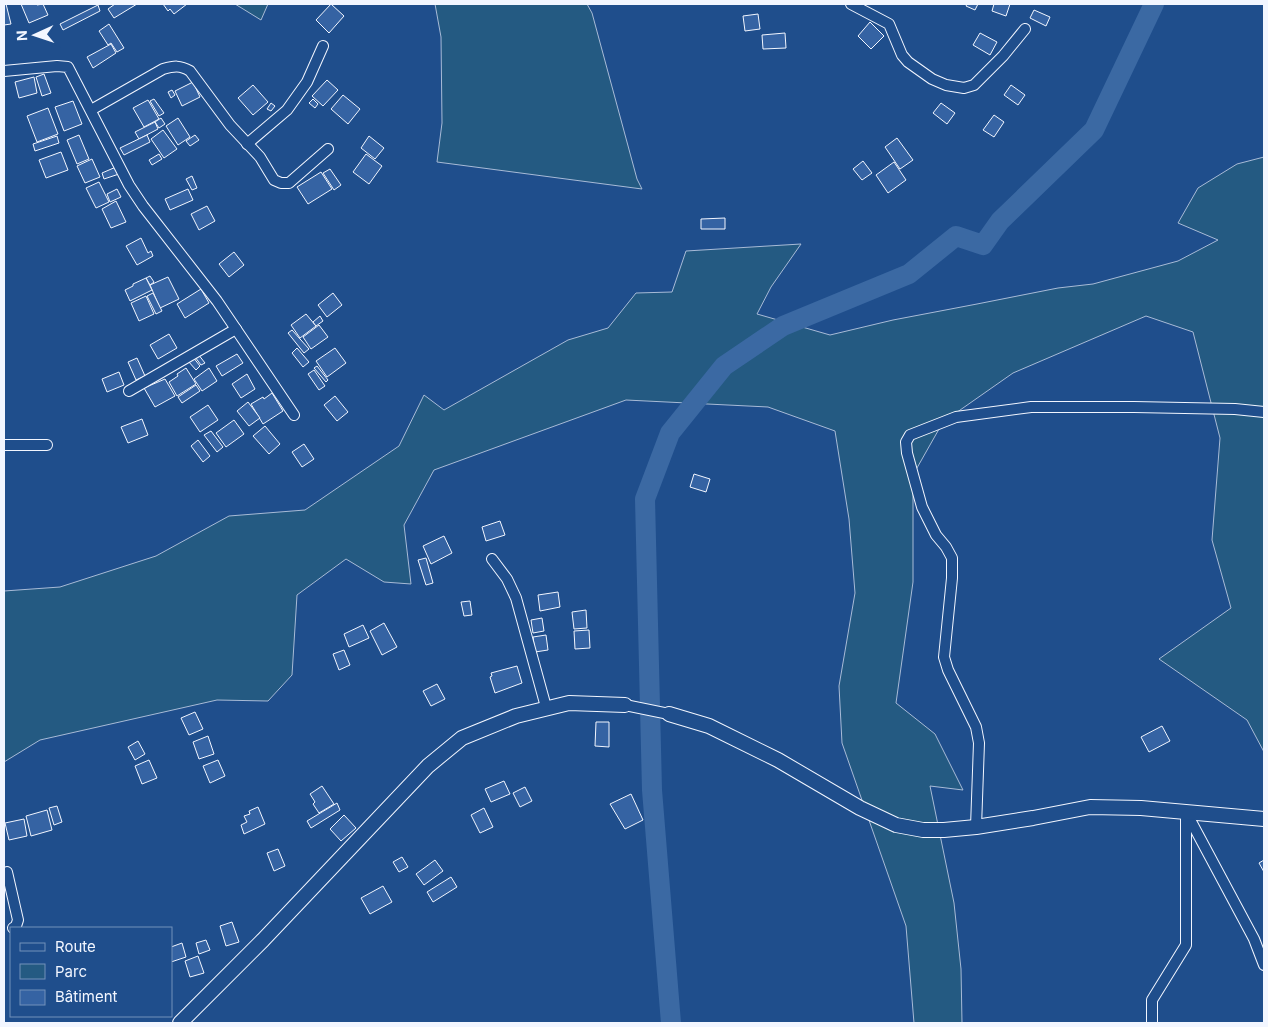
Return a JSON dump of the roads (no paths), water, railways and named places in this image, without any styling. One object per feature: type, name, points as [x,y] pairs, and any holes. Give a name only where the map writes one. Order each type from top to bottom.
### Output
[{"type":"street","points":[[850,4],[889,24],[902,55],[908,62],[932,80],[964,88],[974,85],[1003,56],[1024,29]]},
{"type":"street","points":[[247,144],[287,110],[307,82],[323,46]]},
{"type":"street","points":[[4,71],[57,66],[68,67],[129,185],[236,329],[294,415]]},
{"type":"street","points":[[91,110],[164,69],[181,66],[190,71],[230,125],[260,157],[274,180],[288,183],[328,149]]},
{"type":"street","points":[[129,391],[236,329]]},
{"type":"street","points":[[976,827],[979,743],[976,726],[948,670],[944,657],[952,578],[952,558],[936,535],[922,507],[906,453],[906,442],[910,435],[956,417],[1031,407],[1143,407],[1235,409],[1264,412]]},
{"type":"street","points":[[4,445],[47,445]]},
{"type":"street","points":[[492,559],[508,579],[516,598],[546,707]]},
{"type":"street","points":[[180,1023],[263,940],[428,766],[462,738],[516,716],[569,702],[625,705],[669,714],[709,726],[778,760],[860,808],[896,826],[923,830],[944,830],[976,827],[1090,807],[1116,806],[1264,819]]},
{"type":"street","points":[[1186,812],[1254,939],[1264,965]]},
{"type":"street","points":[[1152,1023],[1152,1000],[1186,945],[1186,812]]},
{"type":"street","points":[[7,872],[18,920],[15,927]]},
{"type":"waterway","points":[[671,1023],[652,790],[645,499],[670,433],[724,366],[783,326],[909,274],[956,236],[983,245],[1000,221],[1094,130],[1154,4]]}]
